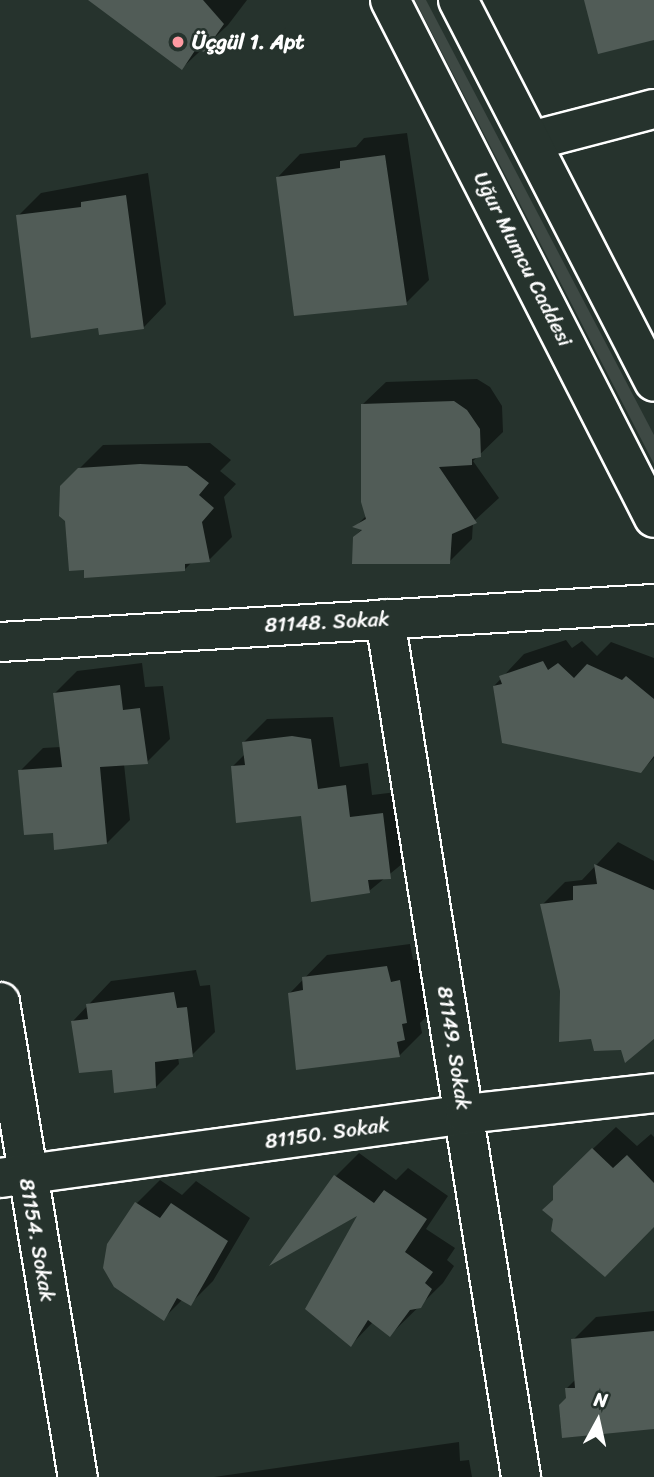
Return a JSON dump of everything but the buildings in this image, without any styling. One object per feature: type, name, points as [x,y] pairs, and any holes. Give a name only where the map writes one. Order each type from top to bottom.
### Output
[{"type":"street","name":"Uğur Mumcu Caddesi","points":[[390,0],[654,518]]},
{"type":"street","points":[[458,0],[654,382]]},
{"type":"street","points":[[531,141],[654,108]]},
{"type":"street","name":"81148. Sokak","points":[[0,642],[654,604]]},
{"type":"street","name":"81149. Sokak","points":[[385,619],[521,1477]]},
{"type":"street","name":"81154. Sokak","points":[[0,1002],[13,1176],[78,1477]]},
{"type":"street","name":"81150. Sokak","points":[[13,1176],[465,1114],[654,1093]]},
{"type":"shaded area","points":[[415,0],[426,0],[654,435],[654,464]]},
{"type":"place","name":"Üçgül 1. Apt","points":[[178,42]]}]
